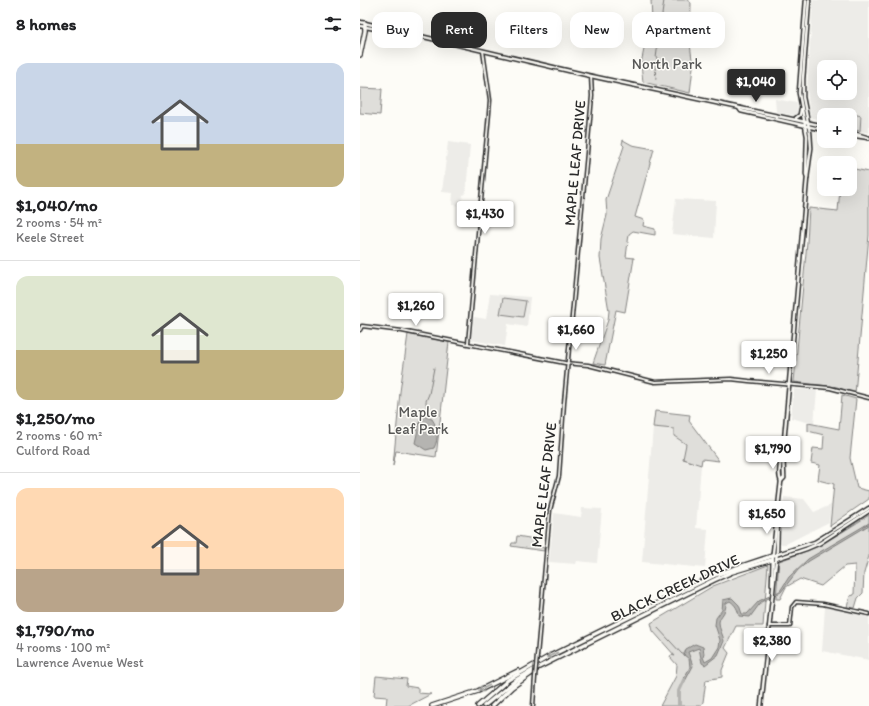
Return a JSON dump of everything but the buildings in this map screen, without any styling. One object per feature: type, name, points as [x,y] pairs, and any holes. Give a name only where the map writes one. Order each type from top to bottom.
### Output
[{"type":"highway","points":[[360,55],[365,25]]},
{"type":"highway","name":"BLACK CREEK DRIVE","points":[[534,664],[715,575],[774,557]]},
{"type":"highway","name":"BLACK CREEK DRIVE","points":[[484,706],[516,680],[540,666],[714,580],[774,557]]},
{"type":"highway","points":[[478,706],[484,699],[508,680],[534,664]]},
{"type":"highway","points":[[432,706],[478,691],[534,664]]},
{"type":"highway","points":[[492,706],[540,666]]},
{"type":"main road","points":[[806,0],[799,93],[805,126],[807,177]]},
{"type":"main road","points":[[761,706],[781,481],[784,478],[783,461],[789,384],[807,177],[811,156],[810,133],[803,97],[809,0]]},
{"type":"main road","points":[[360,22],[365,25],[403,35],[412,35],[591,76],[817,124]]},
{"type":"main road","points":[[360,26],[365,25]]},
{"type":"main road","points":[[800,80],[804,79]]},
{"type":"main road","points":[[739,108],[741,111],[817,128]]},
{"type":"main road","points":[[794,119],[798,118],[802,109]]},
{"type":"main road","points":[[810,133],[813,129],[817,128]]},
{"type":"main road","points":[[857,134],[869,138]]},
{"type":"main road","points":[[857,136],[869,138]]},
{"type":"main road","name":"BLACK CREEK DRIVE","points":[[774,557],[816,542],[869,508]]},
{"type":"main road","name":"BLACK CREEK DRIVE","points":[[774,557],[806,549],[820,542],[869,511]]},
{"type":"street","points":[[468,343],[490,106],[484,51]]},
{"type":"street","name":"MAPLE LEAF DRIVE","points":[[532,706],[550,510],[559,476],[588,153],[592,96],[591,76]]},
{"type":"street","points":[[360,330],[362,326],[468,343],[598,368],[655,382],[731,379],[830,388],[869,398]]},
{"type":"street","points":[[768,626],[790,626],[792,607],[796,602],[823,604],[869,614]]},
{"type":"shaded area","points":[[813,0],[869,0],[869,133],[860,131],[862,116],[857,115],[857,108],[817,108],[817,119],[810,117],[807,89]]},
{"type":"shaded area","points":[[775,99],[797,103],[798,114],[795,116],[776,112]]},
{"type":"shaded area","points":[[448,142],[470,145],[466,192],[463,195],[461,206],[452,205],[453,193],[442,192]]},
{"type":"shaded area","points":[[676,199],[716,201],[714,238],[672,234]]},
{"type":"shaded area","points":[[490,294],[530,297],[527,327],[508,324],[505,346],[471,340],[474,317],[486,319]]},
{"type":"shaded area","points":[[794,389],[817,390],[814,424],[791,418]]},
{"type":"shaded area","points":[[424,416],[432,419],[436,426],[437,433],[437,441],[434,448],[426,450],[415,443],[420,420]]},
{"type":"shaded area","points":[[653,427],[674,429],[674,436],[686,444],[685,461],[701,465],[696,528],[708,529],[705,568],[642,562]]},
{"type":"shaded area","points":[[784,497],[804,499],[814,512],[831,505],[829,522],[786,544],[780,544]]},
{"type":"shaded area","points":[[582,508],[602,509],[597,563],[577,561],[576,564],[549,562],[554,513],[581,517]]},
{"type":"shaded area","points":[[869,523],[869,525],[809,561],[798,570],[781,592],[761,602],[750,617],[739,616],[734,604],[730,601],[726,603],[725,610],[719,622],[724,641],[718,655],[705,665],[702,663],[699,648],[688,652],[693,666],[683,685],[681,684],[690,667],[689,659],[684,655],[686,649],[695,644],[703,647],[703,657],[705,662],[712,658],[719,647],[720,640],[715,625],[716,618],[722,610],[723,600],[732,598],[739,605],[742,614],[747,614],[759,601],[780,591],[789,577],[808,559]]},
{"type":"shaded area","points":[[825,607],[869,617],[869,660],[822,651]]},
{"type":"green space","points":[[651,0],[687,0],[691,3],[691,12],[652,12]]},
{"type":"green space","name":"North Park","points":[[644,48],[691,48],[693,67],[690,93],[643,82],[641,64]]},
{"type":"green space","points":[[360,88],[382,89],[380,115],[360,113]]},
{"type":"green space","points":[[857,115],[861,116],[860,131],[857,130]]},
{"type":"green space","points":[[623,140],[632,145],[654,149],[635,217],[644,220],[643,226],[655,229],[655,235],[633,231],[629,234],[626,257],[634,258],[625,312],[616,310],[605,365],[593,363],[608,320],[609,311],[600,258],[601,239],[607,215],[606,200],[624,146],[622,144]]},
{"type":"green space","points":[[857,169],[869,172],[869,235],[855,394],[837,387],[794,382],[809,208],[838,211],[839,196],[857,196]]},
{"type":"green space","points":[[503,298],[526,301],[523,317],[500,314]]},
{"type":"green space","name":"Maple Leaf Park","points":[[408,334],[449,342],[436,457],[396,451],[393,466],[400,392]]},
{"type":"green space","points":[[842,395],[856,399],[850,458],[857,488],[869,491],[869,499],[830,526],[834,484],[818,480],[820,465],[811,463],[813,448],[823,449],[824,435],[808,431],[808,423],[839,429]]},
{"type":"green space","points":[[655,411],[690,415],[689,421],[719,461],[702,459],[701,465],[683,459],[686,444],[674,436],[674,429],[653,427]]},
{"type":"green space","points":[[869,515],[869,556],[864,573],[863,593],[858,598],[855,608],[847,607],[850,596],[854,595],[855,565],[845,566],[821,586],[800,579],[786,587],[780,599],[776,599],[779,561],[804,552],[826,541]]},
{"type":"green space","points":[[517,536],[535,539],[537,546],[544,548],[544,551],[511,546],[512,543],[516,543]]},
{"type":"green space","points":[[768,565],[763,626],[736,626],[725,648],[729,653],[722,670],[722,677],[706,680],[703,702],[700,706],[660,706],[676,676],[677,665],[670,657],[671,655],[675,656],[653,631],[651,623],[713,586]]},
{"type":"green space","points":[[376,676],[407,679],[406,686],[418,688],[418,693],[431,694],[408,706],[386,706],[387,697],[374,696]]},
{"type":"waterway","points":[[656,79],[655,67],[658,59],[656,58],[664,0]]},
{"type":"waterway","points":[[427,414],[426,401],[429,394],[434,368]]},
{"type":"waterway","points":[[658,628],[682,654],[684,654]]},
{"type":"waterway","points":[[679,706],[679,691],[684,680]]}]
